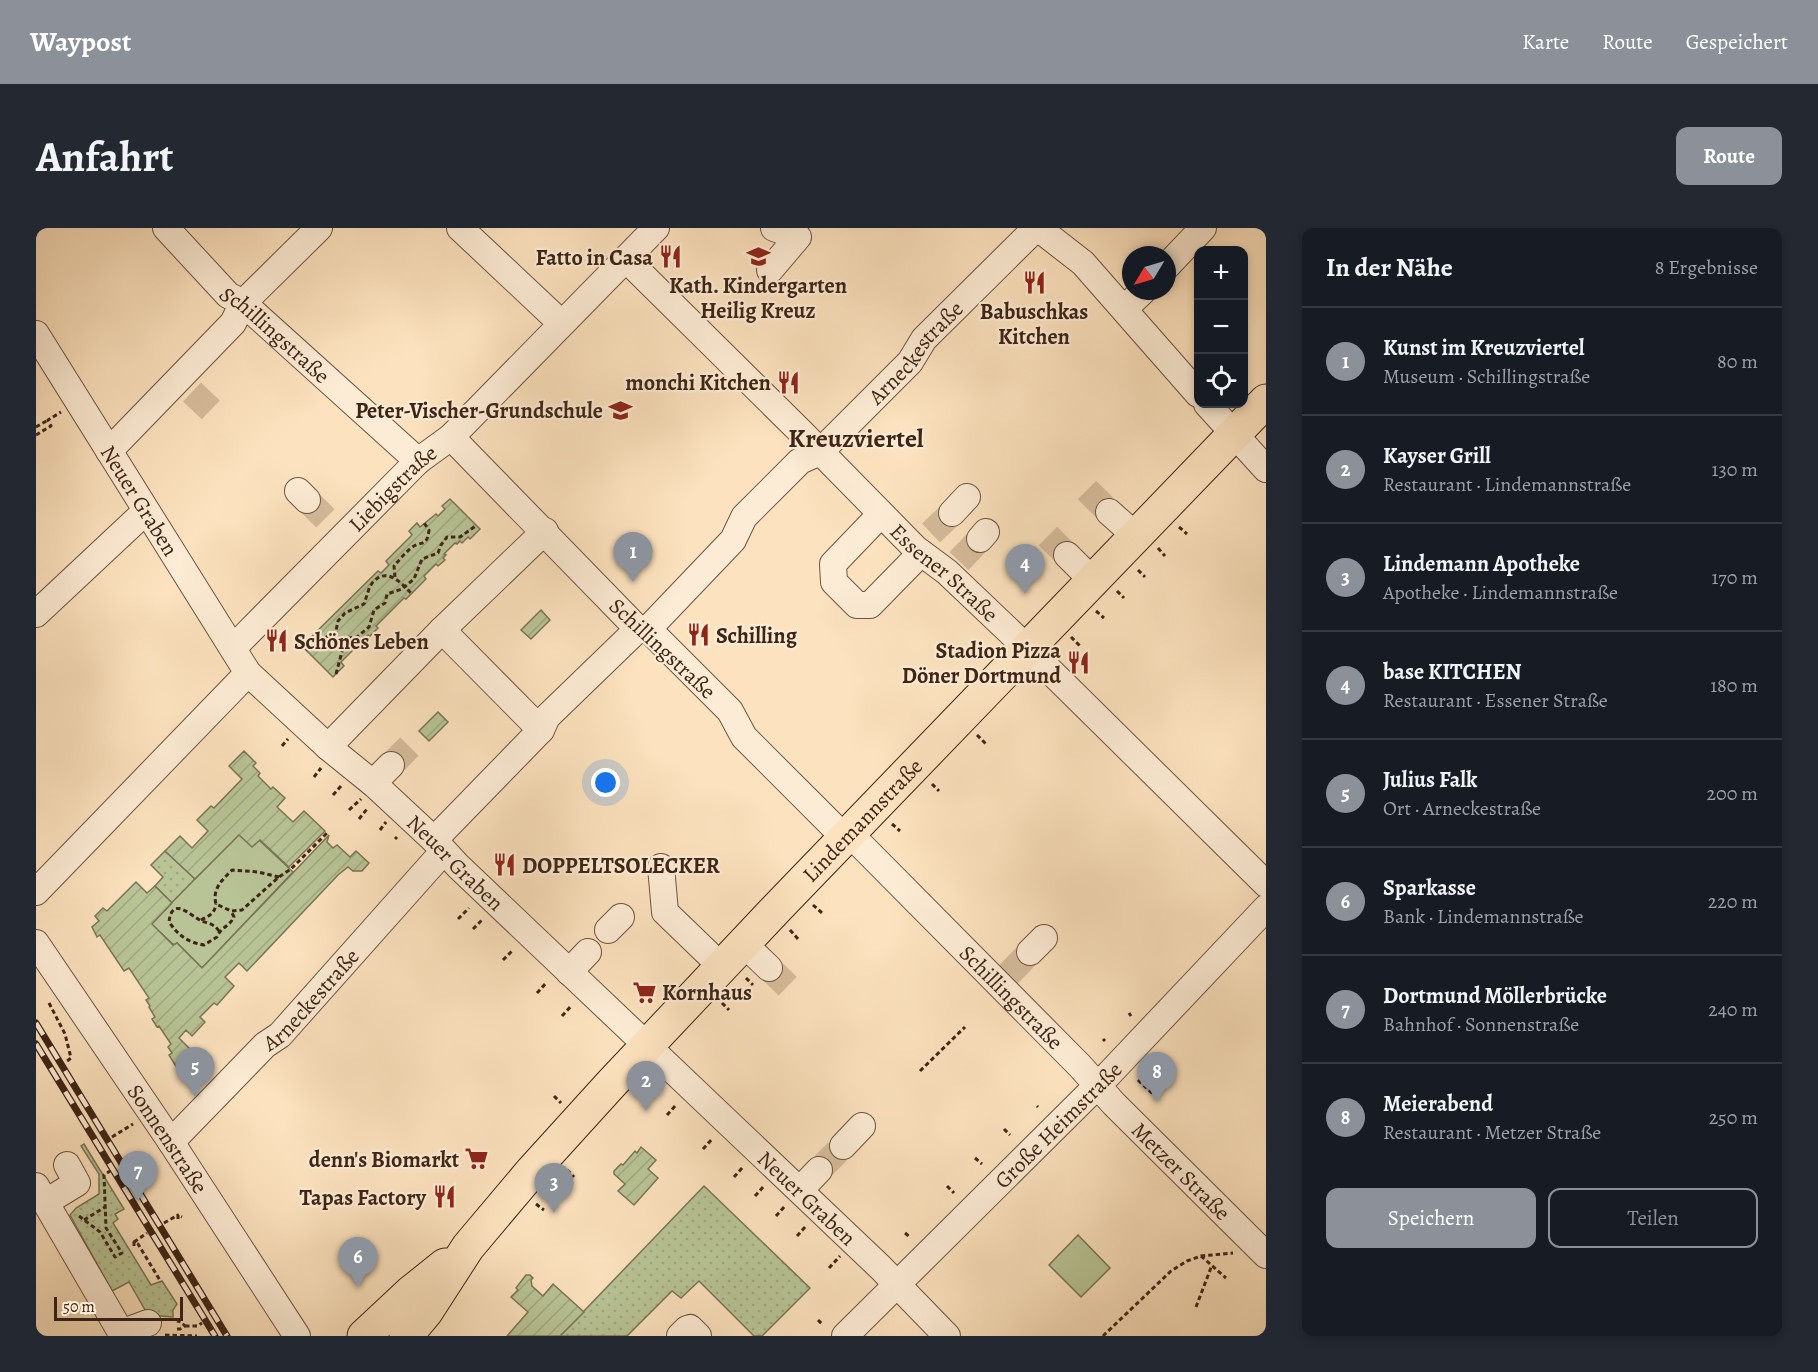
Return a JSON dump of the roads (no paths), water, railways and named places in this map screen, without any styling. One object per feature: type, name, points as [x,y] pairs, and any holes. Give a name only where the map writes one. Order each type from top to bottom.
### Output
[{"type":"main road","name":"Lindemannstraße","points":[[406,1336],[426,1312],[468,1247],[532,1171],[647,1046],[733,973],[744,944],[1028,649],[1101,594],[1143,550],[1235,435],[1266,401]]},
{"type":"main road","name":"Lindemannstraße","points":[[364,1336],[410,1293],[468,1247]]},
{"type":"street","points":[[109,451],[185,386],[233,323],[243,303],[319,228]]},
{"type":"street","points":[[460,228],[561,323]]},
{"type":"street","name":"Liebigstraße","points":[[233,648],[338,531],[418,461],[451,437],[656,228]]},
{"type":"street","points":[[770,270],[798,237],[774,228]]},
{"type":"street","points":[[1036,228],[1083,263],[1194,389]]},
{"type":"street","name":"Arneckestraße","points":[[171,1143],[265,1045],[280,1035],[439,846],[541,730],[547,717],[643,629],[733,540],[744,517],[800,460],[820,452],[910,362],[924,339],[1036,228]]},
{"type":"street","points":[[1176,256],[1203,228]]},
{"type":"street","name":"Schillingstraße","points":[[168,229],[228,295],[243,303],[418,461]]},
{"type":"street","name":"Essener Straße","points":[[626,259],[881,514],[953,566],[1028,649],[1266,884]]},
{"type":"street","points":[[1124,309],[1134,300]]},
{"type":"street","name":"Neuer Graben","points":[[36,334],[248,672],[325,758],[372,783],[439,846],[558,977],[647,1046],[792,1199],[897,1284],[947,1336]]},
{"type":"street","points":[[1211,408],[1266,469]]},
{"type":"street","name":"Schillingstraße","points":[[451,437],[643,629],[730,711],[744,737],[847,836],[1003,979],[1098,1085]]},
{"type":"street","points":[[36,614],[146,511]]},
{"type":"street","points":[[1109,512],[1143,550]]},
{"type":"street","points":[[881,514],[832,564],[834,582],[857,605],[870,605],[923,545]]},
{"type":"street","points":[[325,758],[442,630],[545,531]]},
{"type":"street","points":[[1067,555],[1101,594]]},
{"type":"street","points":[[442,630],[541,730]]},
{"type":"street","points":[[36,892],[248,672]]},
{"type":"street","points":[[372,783],[391,765]]},
{"type":"street","points":[[661,867],[665,912],[733,973]]},
{"type":"street","name":"Große Heimstraße","points":[[844,1336],[1098,1085],[1266,908]]},
{"type":"street","name":"Sonnenstraße","points":[[36,943],[171,1143],[297,1336]]},
{"type":"street","points":[[744,944],[761,977]]},
{"type":"street","points":[[558,977],[588,952]]},
{"type":"street","name":"Metzer Straße","points":[[1098,1085],[1114,1104],[1264,1252]]},
{"type":"street","points":[[843,1146],[862,1126]]},
{"type":"street","points":[[67,1165],[77,1183],[41,1194],[139,1332]]},
{"type":"street","points":[[792,1199],[819,1170]]},
{"type":"street","points":[[680,1336],[690,1328],[698,1336]]},
{"type":"tunnel","points":[[192,392],[215,414]]},
{"type":"tunnel","points":[[1087,490],[1109,512]]},
{"type":"tunnel","points":[[307,500],[333,526]]},
{"type":"tunnel","points":[[931,533],[952,513]]},
{"type":"tunnel","points":[[1048,536],[1067,555]]},
{"type":"tunnel","points":[[959,561],[980,539]]},
{"type":"tunnel","points":[[391,765],[410,746]]},
{"type":"tunnel","points":[[1008,975],[1030,952]]},
{"type":"tunnel","points":[[769,968],[795,993]]},
{"type":"tunnel","points":[[819,1170],[843,1146]]},
{"type":"railway","points":[[36,1023],[227,1336]]},
{"type":"railway","points":[[36,1044],[215,1336]]},
{"type":"place","name":"Kath. Kindergarten Heilig Kreuz","points":[[758,256]]},
{"type":"place","name":"Fatto in Casa","points":[[671,257]]},
{"type":"place","name":"Babuschkas Kitchen","points":[[1034,282]]},
{"type":"place","name":"monchi Kitchen","points":[[789,382]]},
{"type":"place","name":"Peter-Vischer-Grundschule","points":[[621,410]]},
{"type":"place","name":"Kunst im Kreuzviertel","points":[[633,582]]},
{"type":"place","name":"base KITCHEN","points":[[1025,594]]},
{"type":"place","name":"Schilling","points":[[698,635]]},
{"type":"place","name":"Schönes Leben","points":[[276,641]]},
{"type":"place","name":"Stadion Pizza Döner Dortmund","points":[[1079,663]]},
{"type":"place","name":"DOPPELTSOLECKER","points":[[504,865]]},
{"type":"place","name":"Kornhaus","points":[[644,992]]},
{"type":"place","name":"Julius Falk","points":[[195,1097]]},
{"type":"place","name":"Meierabend","points":[[1157,1102]]},
{"type":"place","name":"Kayser Grill","points":[[646,1111]]},
{"type":"place","name":"denn's Biomarkt","points":[[477,1159]]},
{"type":"place","name":"Tapas Factory","points":[[444,1197]]},
{"type":"place","name":"Dortmund Möllerbrücke","points":[[138,1201]]},
{"type":"place","name":"Lindemann Apotheke","points":[[554,1213]]},
{"type":"place","name":"Sparkasse","points":[[358,1287]]},
{"type":"district","name":"Kreuzviertel","points":[[856,438]]}]
